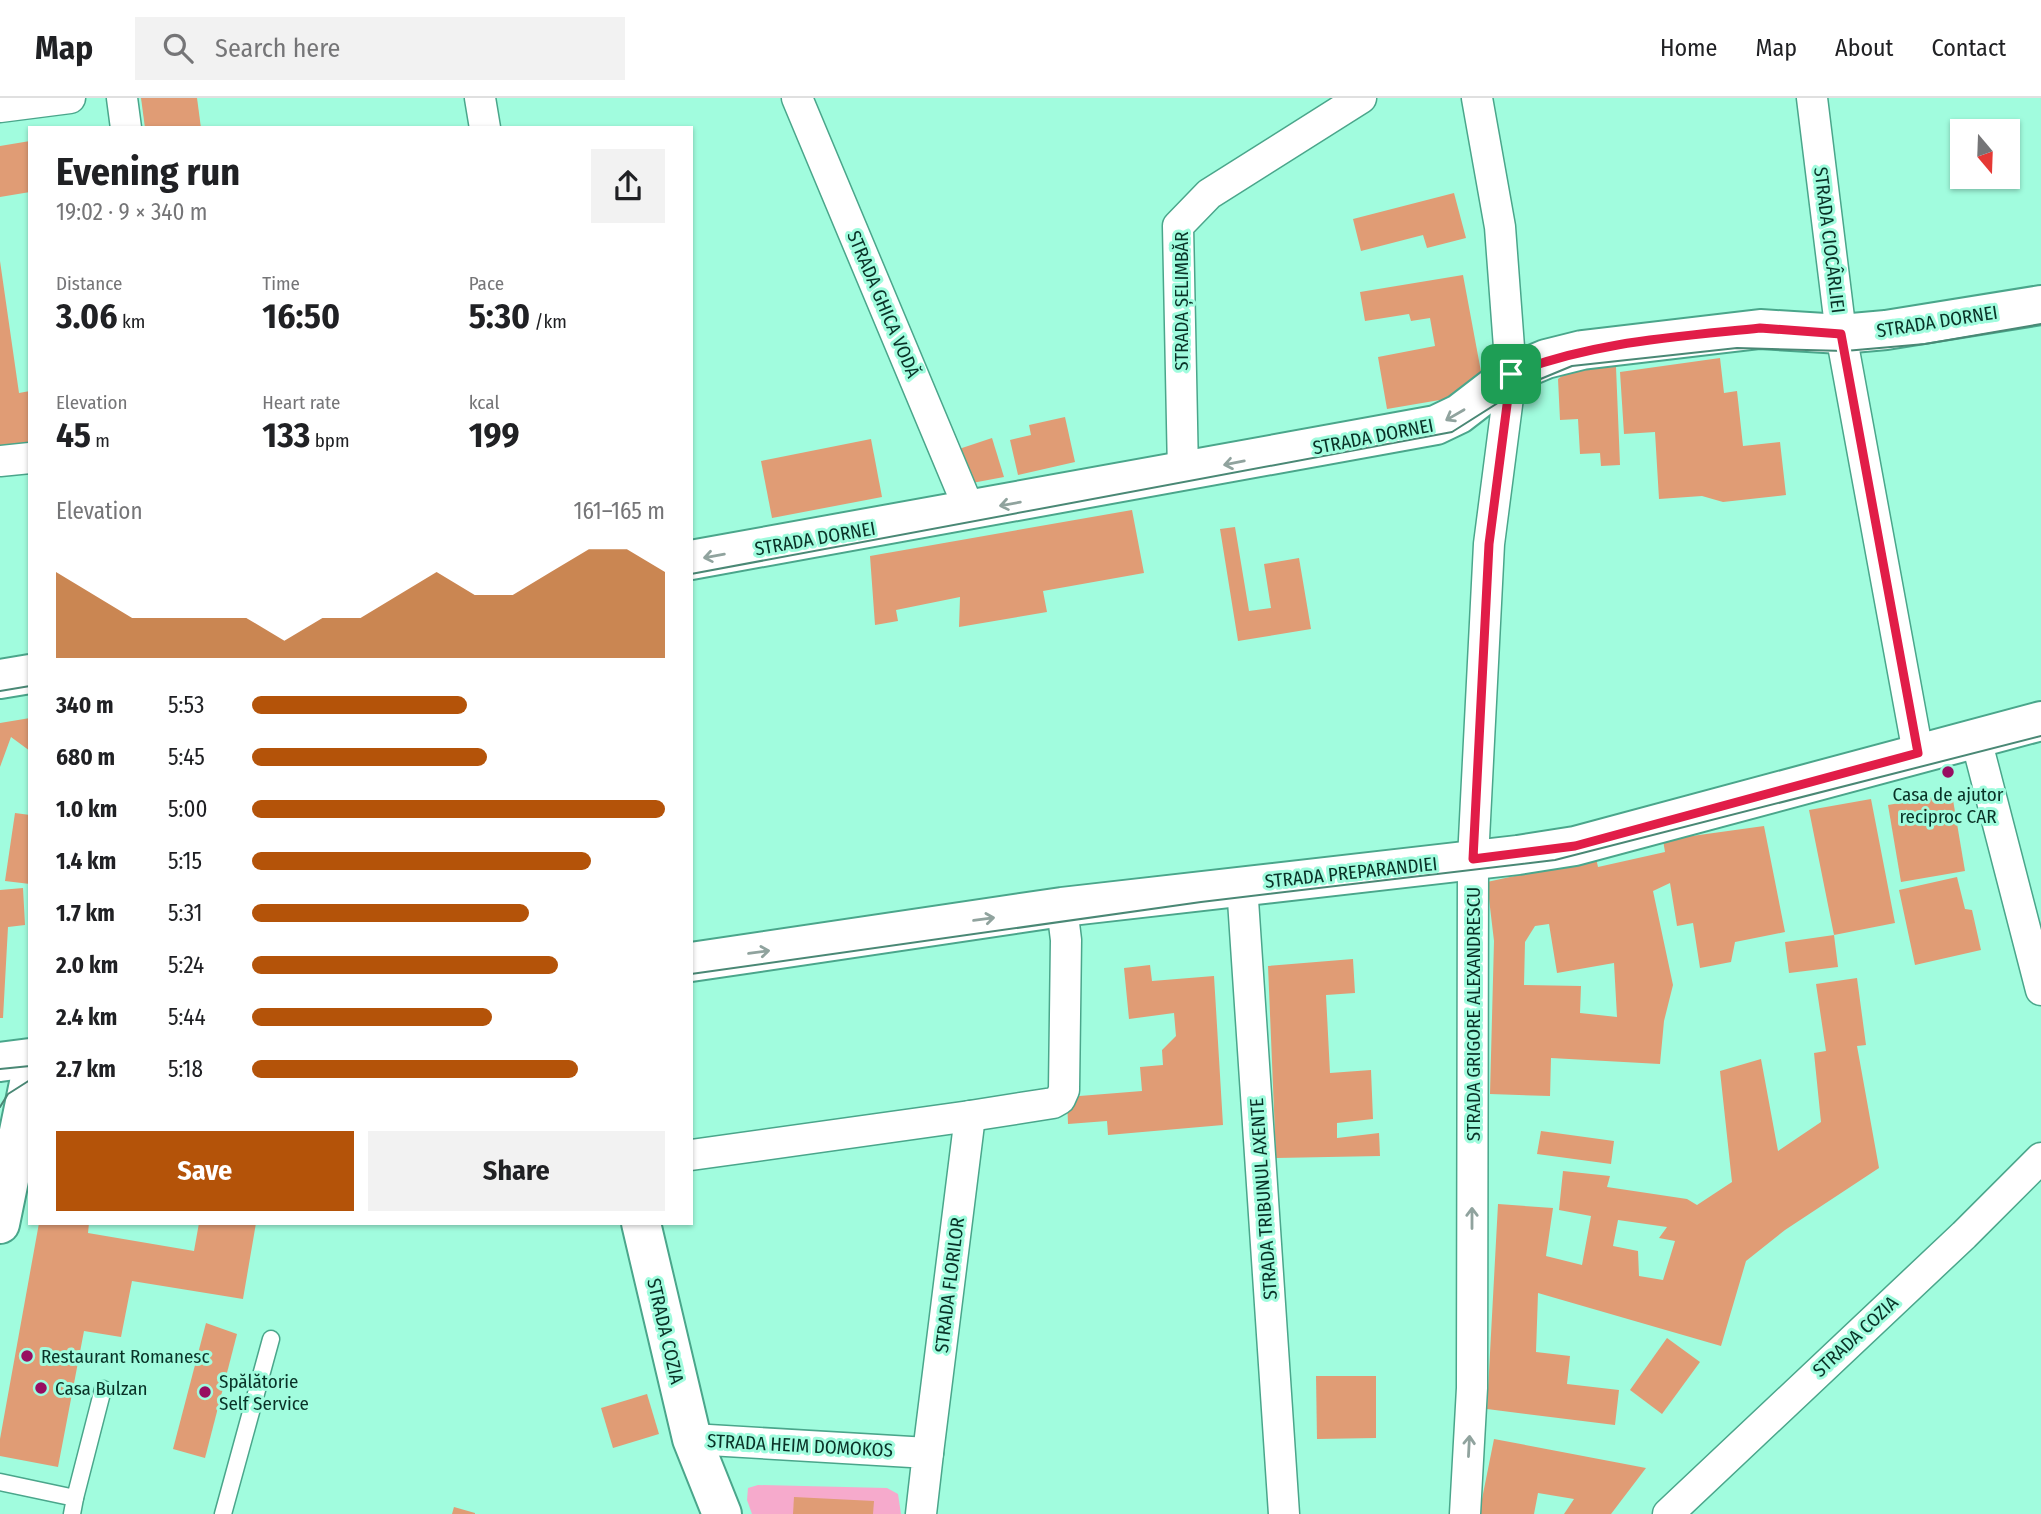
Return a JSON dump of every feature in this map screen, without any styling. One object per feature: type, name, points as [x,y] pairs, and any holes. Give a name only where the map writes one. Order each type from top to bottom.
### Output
[{"type":"main road","name":"STRADA DORNEI","points":[[693,560],[1436,425],[1460,414],[1511,374],[1546,359],[1582,350],[1760,328],[1841,334],[1886,330],[2041,304]]},
{"type":"main road","points":[[0,679],[28,674]]},
{"type":"main road","name":"STRADA PREPARANDIEI","points":[[693,962],[1062,907],[1575,846],[2041,721]]},
{"type":"main road","points":[[0,1062],[28,1058]]},
{"type":"main road","points":[[0,1224],[28,1088]]},
{"type":"main road","name":"STRADA COZIA","points":[[641,1225],[692,1439]]},
{"type":"main road","name":"STRADA HEIM DOMOKOS","points":[[692,1439],[722,1514]]},
{"type":"street","points":[[0,107],[70,98]]},
{"type":"street","points":[[122,98],[126,126]]},
{"type":"street","points":[[480,98],[485,126]]},
{"type":"street","name":"STRADA GHICA VODĂ","points":[[797,98],[970,511]]},
{"type":"street","name":"STRADA ȘELIMBĂR","points":[[1183,472],[1178,226],[1209,194],[1361,98]]},
{"type":"street","name":"STRADA GRIGORE ALEXANDRESCU","points":[[1465,1514],[1472,1388],[1473,859],[1489,544],[1511,374],[1500,227],[1477,98]]},
{"type":"street","name":"STRADA CIOCÂRLIEI","points":[[1812,98],[1841,334],[1918,753]]},
{"type":"street","points":[[0,461],[28,458]]},
{"type":"street","points":[[1976,739],[2039,974]]},
{"type":"street","name":"STRADA TRIBUNUL AXENTE","points":[[1242,885],[1284,1514]]},
{"type":"street","points":[[693,1155],[1053,1104],[1060,1099],[1064,1090],[1066,940],[1062,907]]},
{"type":"street","name":"STRADA FLORILOR","points":[[928,1453],[970,1116]]},
{"type":"street","name":"STRADA COZIA","points":[[1668,1514],[1879,1312],[1965,1235],[2041,1157]]},
{"type":"street","name":"STRADA HEIM DOMOKOS","points":[[692,1439],[928,1453]]},
{"type":"street","points":[[921,1514],[928,1453]]},
{"type":"lane","points":[[223,1514],[271,1339]]},
{"type":"lane","points":[[0,1482],[74,1506],[103,1389]]},
{"type":"shaded area","points":[[758,1485],[887,1488],[898,1494],[901,1514],[752,1514],[747,1500],[748,1488]]},
{"type":"building","points":[[141,98],[197,98],[201,126],[145,126]]},
{"type":"building","points":[[28,141],[28,192],[0,197],[0,146]]},
{"type":"building","points":[[1454,193],[1466,238],[1427,248],[1423,235],[1361,251],[1353,219]]},
{"type":"building","points":[[0,261],[19,393],[28,391],[28,446],[0,450]]},
{"type":"building","points":[[1463,275],[1482,377],[1469,395],[1387,409],[1378,357],[1435,346],[1430,318],[1411,321],[1409,314],[1365,321],[1360,292]]},
{"type":"building","points":[[1720,358],[1724,393],[1737,391],[1743,446],[1780,442],[1786,495],[1723,502],[1702,496],[1659,499],[1655,432],[1624,434],[1620,372]]},
{"type":"building","points":[[1616,367],[1620,465],[1601,466],[1600,453],[1580,454],[1578,419],[1560,420],[1558,379],[1571,369]]},
{"type":"building","points":[[1065,417],[1075,462],[1018,475],[1010,440],[1031,435],[1029,425]]},
{"type":"building","points":[[992,438],[1004,477],[972,483],[959,449]]},
{"type":"building","points":[[871,439],[882,497],[772,518],[761,461]]},
{"type":"building","points":[[1132,510],[1144,573],[1043,591],[1047,612],[959,627],[960,597],[896,610],[898,621],[875,625],[870,556]]},
{"type":"building","points":[[1235,527],[1249,611],[1271,608],[1264,564],[1299,558],[1311,629],[1238,641],[1220,529]]},
{"type":"building","points":[[28,718],[28,750],[11,737],[0,767],[0,723]]},
{"type":"building","points":[[1952,794],[1965,871],[1901,882],[1888,805]]},
{"type":"building","points":[[1871,799],[1895,923],[1834,935],[1809,810]]},
{"type":"building","points":[[15,813],[28,815],[28,884],[5,881]]},
{"type":"building","points":[[1764,826],[1785,932],[1735,942],[1731,962],[1700,968],[1693,923],[1677,926],[1670,883],[1653,891],[1673,985],[1664,1021],[1660,1064],[1551,1058],[1550,1096],[1490,1094],[1494,941],[1487,882],[1596,858],[1598,867],[1665,852],[1663,840]],"holes":[[[1549,924],[1557,973],[1614,963],[1617,1017],[1580,1013],[1581,986],[1524,985],[1525,942],[1535,926]]]},
{"type":"building","points":[[1957,877],[1965,909],[1972,910],[1981,950],[1915,965],[1899,890]]},
{"type":"building","points":[[23,888],[25,925],[8,927],[3,1018],[0,1018],[0,890]]},
{"type":"building","points":[[1834,935],[1838,967],[1789,973],[1785,942]]},
{"type":"building","points":[[1353,959],[1355,993],[1326,995],[1330,1073],[1371,1070],[1373,1119],[1337,1123],[1337,1138],[1379,1133],[1380,1156],[1276,1158],[1268,966]]},
{"type":"building","points":[[1150,965],[1152,981],[1214,976],[1223,1125],[1108,1135],[1107,1121],[1068,1124],[1067,1097],[1142,1091],[1140,1067],[1163,1065],[1162,1050],[1176,1036],[1174,1013],[1129,1019],[1124,968]]},
{"type":"building","points":[[1857,978],[1866,1045],[1857,1046],[1879,1168],[1785,1230],[1746,1261],[1721,1346],[1538,1293],[1536,1352],[1570,1356],[1567,1384],[1619,1390],[1615,1425],[1487,1409],[1498,1204],[1553,1208],[1546,1256],[1582,1265],[1591,1216],[1559,1210],[1563,1171],[1610,1176],[1607,1187],[1687,1199],[1697,1205],[1732,1182],[1720,1071],[1761,1059],[1778,1151],[1821,1122],[1814,1053],[1826,1051],[1816,984]],"holes":[[[1618,1220],[1667,1227],[1659,1238],[1675,1241],[1663,1280],[1639,1276],[1638,1251],[1613,1246]]]},
{"type":"building","points":[[1541,1131],[1614,1141],[1611,1164],[1537,1154]]},
{"type":"building","points":[[39,1225],[89,1225],[88,1233],[194,1251],[199,1225],[256,1225],[243,1299],[132,1281],[121,1337],[84,1331],[58,1467],[0,1456],[0,1439]]},
{"type":"building","name":"Spălătorie Self Service","points":[[206,1323],[237,1334],[205,1458],[173,1449]]},
{"type":"building","points":[[1667,1338],[1700,1362],[1662,1414],[1630,1390]]},
{"type":"building","points":[[1316,1376],[1376,1376],[1376,1438],[1317,1439]]},
{"type":"building","points":[[647,1394],[659,1434],[613,1448],[601,1408]]},
{"type":"building","points":[[1494,1439],[1646,1468],[1611,1514],[1564,1514],[1574,1499],[1538,1493],[1534,1514],[1479,1514]]},
{"type":"building","points":[[794,1497],[874,1501],[873,1514],[793,1514]]},
{"type":"building","points":[[454,1507],[475,1513],[475,1514],[452,1514]]},
{"type":"tram line","points":[[693,574],[1452,432],[1526,385],[1572,366],[1737,348],[1845,351],[1925,344],[2041,324]]},
{"type":"tram line","points":[[0,691],[28,686]]},
{"type":"tram line","points":[[693,974],[1201,902],[1555,860],[2041,736]]},
{"type":"tram line","points":[[0,1069],[28,1066]]},
{"type":"tram line","points":[[0,1107],[8,1094],[28,1081]]},
{"type":"place","name":"Casa de ajutor reciproc CAR","points":[[1948,772]]},
{"type":"place","name":"Restaurant Romanesc","points":[[27,1356]]},
{"type":"place","name":"Casa Bulzan","points":[[41,1388]]},
{"type":"place","name":"Spălătorie Self Service","points":[[205,1392]]},
{"type":"route","points":[[1760,328],[1841,334],[1918,753],[1575,846],[1473,859],[1489,544],[1511,374],[1546,359],[1582,350],[1664,338],[1760,328]]}]
